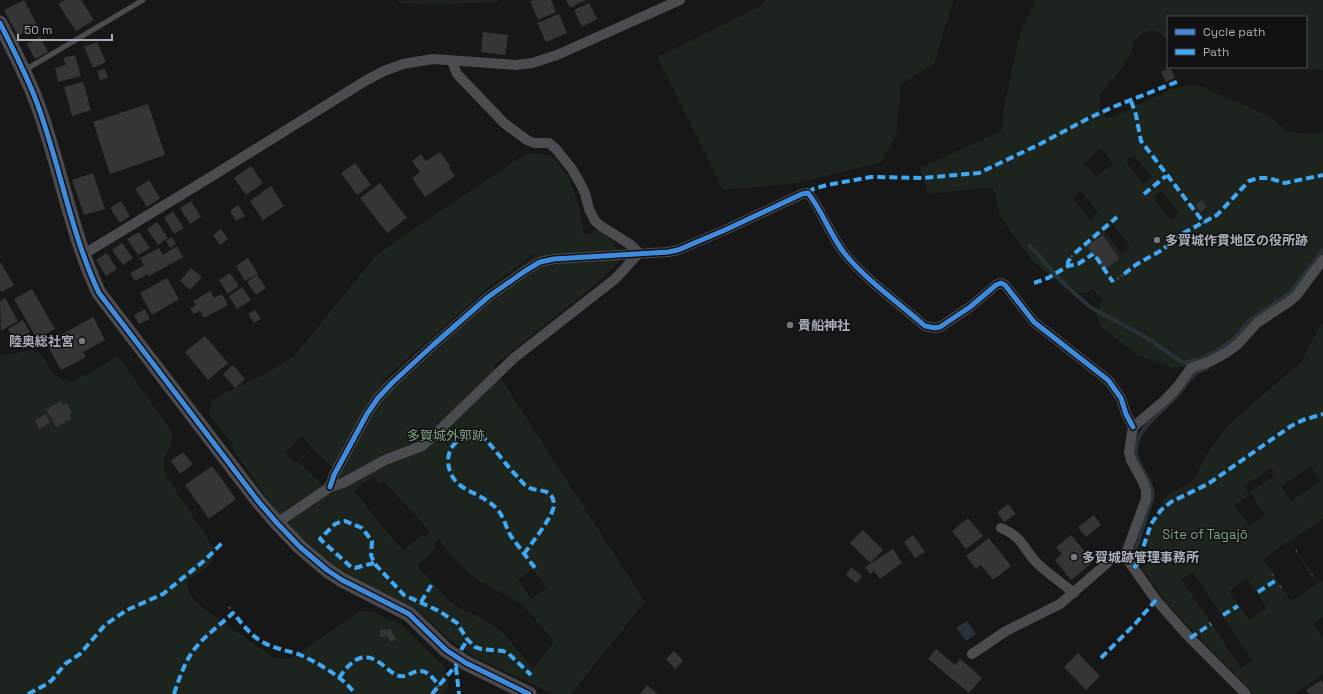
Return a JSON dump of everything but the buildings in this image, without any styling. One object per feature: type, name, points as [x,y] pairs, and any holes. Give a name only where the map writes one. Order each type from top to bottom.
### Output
[{"type":"street","points":[[84,254],[365,81],[384,71],[403,64],[433,59],[516,65],[532,63],[557,55],[680,0]]},
{"type":"street","points":[[0,23],[37,103],[84,254],[96,286],[111,309],[277,523],[300,547],[342,580],[409,614],[446,650],[466,663],[529,694]]},
{"type":"street","points":[[452,61],[457,74],[504,123],[527,140],[534,143],[549,143],[556,149],[572,169],[580,183],[595,221],[631,245],[639,254]]},
{"type":"street","points":[[330,488],[334,475],[360,427],[378,398],[432,346],[488,298],[525,270],[540,262],[554,259],[661,253],[678,250],[802,194],[808,193],[819,209],[831,234],[845,254],[874,282],[925,326],[935,328],[940,327],[970,307],[1000,283],[1005,285],[1034,322],[1108,380],[1121,398],[1126,414],[1133,427],[1129,452],[1131,460],[1146,490],[1146,499],[1125,556]]},
{"type":"street","points":[[277,523],[330,488],[343,483],[385,460],[422,446],[514,358],[615,279],[639,254]]},
{"type":"street","points":[[1133,427],[1165,400],[1178,386],[1191,368],[1209,362],[1226,353],[1238,344],[1257,324],[1296,296],[1323,260]]},
{"type":"street","points":[[1001,528],[1013,533],[1021,540],[1036,562],[1074,593]]},
{"type":"street","points":[[972,654],[1006,631],[1057,606],[1112,559],[1118,555],[1125,556],[1156,600],[1246,694]]},
{"type":"lane","points":[[23,71],[143,0]]},
{"type":"path","points":[[1071,257],[1075,253]]},
{"type":"path","points":[[1113,282],[1124,274]]},
{"type":"path","points":[[229,607],[233,613]]},
{"type":"green space","points":[[396,0],[498,0],[499,2],[437,4],[400,3]]},
{"type":"green space","points":[[766,0],[954,0],[934,64],[901,84],[896,136],[882,162],[797,183],[723,190],[657,57],[759,7]]},
{"type":"green space","points":[[1036,0],[1323,0],[1323,70],[1294,68],[1307,68],[1307,16],[1167,16],[1167,41],[1161,34],[1152,30],[1141,34],[1135,40],[1131,52],[1122,68],[1100,94],[1100,108],[1105,117],[1111,118],[1172,89],[1192,85],[1201,86],[1271,117],[1287,132],[1313,134],[1323,132],[1323,255],[1296,291],[1213,357],[1190,366],[1172,368],[1138,355],[1103,329],[1097,316],[1102,299],[1093,289],[1086,293],[1076,292],[1065,287],[1032,261],[1000,216],[993,187],[928,194],[920,168],[1002,131],[1003,113],[1020,32]],"holes":[[[1101,148],[1113,164],[1096,177],[1084,162]],[[1134,155],[1151,177],[1143,184],[1126,161]],[[1081,191],[1098,213],[1090,220],[1072,197]],[[1162,191],[1179,213],[1171,220],[1154,198]],[[1113,225],[1130,247],[1122,254],[1105,232]]]},
{"type":"green space","name":"多賀城外郭跡","points":[[527,153],[551,155],[569,178],[579,207],[584,233],[581,236],[599,230],[613,242],[620,260],[601,280],[493,366],[645,602],[571,694],[553,694],[475,657],[451,641],[415,608],[356,579],[332,564],[285,523],[230,445],[236,442],[230,441],[209,414],[212,399],[261,376],[294,356],[376,256],[400,238]],"holes":[[[544,251],[537,254],[484,293],[385,382],[380,384],[489,287],[535,253]],[[302,436],[312,447],[296,463],[285,453]],[[312,448],[332,467],[323,486],[299,462]],[[374,476],[379,483],[385,483],[430,531],[426,536],[422,535],[402,550],[354,490]],[[439,539],[451,556],[469,573],[478,580],[523,605],[554,641],[533,669],[505,635],[497,628],[477,616],[463,610],[450,601],[417,566],[436,548],[434,544]],[[533,569],[547,588],[531,599],[518,580]]]},
{"type":"green space","name":"Site of Tagajō","points":[[1323,323],[1323,519],[1290,541],[1319,583],[1323,580],[1323,617],[1313,624],[1323,639],[1323,674],[1294,694],[1254,694],[1170,607],[1142,569],[1142,564],[1149,546],[1145,542],[1164,499],[1168,494],[1188,484],[1194,478],[1205,457],[1226,427],[1302,361]],"holes":[[[1311,466],[1321,481],[1291,501],[1282,486]],[[1271,468],[1275,475],[1248,493],[1244,486]],[[1251,494],[1265,515],[1249,526],[1235,505]],[[1289,541],[1317,584],[1291,601],[1263,559]],[[1193,572],[1252,660],[1241,668],[1181,579]],[[1247,578],[1267,608],[1249,620],[1229,591]]]},
{"type":"green space","points":[[31,350],[40,353],[53,373],[61,379],[72,382],[118,356],[172,432],[171,446],[163,459],[166,476],[215,552],[210,565],[187,581],[189,594],[203,608],[274,658],[290,659],[360,611],[373,612],[402,625],[445,667],[449,686],[443,694],[0,694],[0,356]]},
{"type":"shaded area","points":[[967,621],[976,634],[966,641],[956,628]]},
{"type":"waterway","points":[[1030,246],[1063,283],[1090,307],[1147,338],[1182,362],[1186,363],[1203,358],[1233,340],[1249,321],[1290,293],[1323,250]]},
{"type":"waterway","points":[[1136,548],[1153,496],[1150,484],[1137,458],[1136,445],[1139,437],[1150,422],[1176,397],[1193,375],[1207,368]]},
{"type":"marked path","points":[[808,193],[813,189],[827,185],[871,177],[922,178],[979,173],[1113,107],[1179,81]]},
{"type":"marked path","points":[[1131,101],[1136,115],[1141,141],[1204,223]]},
{"type":"marked path","points":[[1124,274],[1137,264],[1162,250],[1180,235],[1217,215],[1249,181],[1258,178],[1268,178],[1285,183],[1323,175]]},
{"type":"marked path","points":[[1144,194],[1166,176]]},
{"type":"marked path","points":[[1075,253],[1117,217]]},
{"type":"marked path","points":[[1034,283],[1048,278],[1068,266],[1078,264],[1093,254]]},
{"type":"marked path","points":[[1068,266],[1068,262],[1071,257]]},
{"type":"marked path","points":[[1096,257],[1113,282]]},
{"type":"marked path","points":[[1134,568],[1138,563],[1151,524],[1161,510],[1171,502],[1208,484],[1291,426],[1303,420],[1323,414]]},
{"type":"marked path","points":[[524,554],[527,549],[542,529],[551,515],[554,504],[553,498],[547,492],[532,489],[525,485],[480,434],[475,431],[469,433],[462,437],[452,447],[448,457],[449,468],[453,478],[461,486],[484,499],[497,509],[513,539],[535,568]]},
{"type":"marked path","points":[[374,563],[355,568],[351,567],[320,539],[335,524],[340,522],[345,521],[362,528],[372,541],[371,555],[374,563],[404,595],[439,611],[457,623],[467,639],[475,647],[503,651],[509,654],[531,675]]},
{"type":"marked path","points":[[28,694],[52,680],[65,664],[80,654],[105,625],[127,610],[163,594],[205,560],[222,543]]},
{"type":"marked path","points":[[1258,592],[1275,581]]},
{"type":"marked path","points":[[421,602],[432,584]]},
{"type":"marked path","points":[[1101,658],[1135,624],[1156,600]]},
{"type":"marked path","points":[[1223,615],[1238,606]]},
{"type":"marked path","points":[[174,694],[184,667],[192,652],[209,634],[233,613],[249,632],[257,638],[279,649],[298,654],[313,661],[337,676],[355,694]]},
{"type":"marked path","points":[[1190,638],[1211,624]]},
{"type":"marked path","points":[[461,650],[468,639]]},
{"type":"marked path","points":[[339,678],[354,661],[364,657],[377,661],[400,676],[406,676],[417,671],[424,672],[431,676],[439,686]]},
{"type":"marked path","points":[[432,694],[457,664]]},
{"type":"marked path","points":[[456,667],[459,694]]},
{"type":"cycle path","points":[[0,23],[37,103],[73,223],[89,270],[99,293],[258,501],[300,547],[327,570],[342,580],[409,614],[446,650],[466,663],[529,694]]},
{"type":"cycle path","points":[[330,487],[334,475],[367,414],[378,398],[432,346],[488,297],[525,271],[540,262],[554,259],[668,252],[678,250],[802,194],[808,193],[845,254],[873,283],[925,326],[935,328],[940,327],[970,307],[996,285],[1001,283],[1005,285],[1034,322],[1108,380],[1121,398],[1126,414],[1133,427]]},
{"type":"place","name":"多賀城作貫地区の役所跡","points":[[1157,240]]},
{"type":"place","name":"貴船神社","points":[[790,325]]},
{"type":"place","name":"陸奥総社宮","points":[[82,341]]},
{"type":"place","name":"多賀城跡管理事務所","points":[[1074,557]]}]
